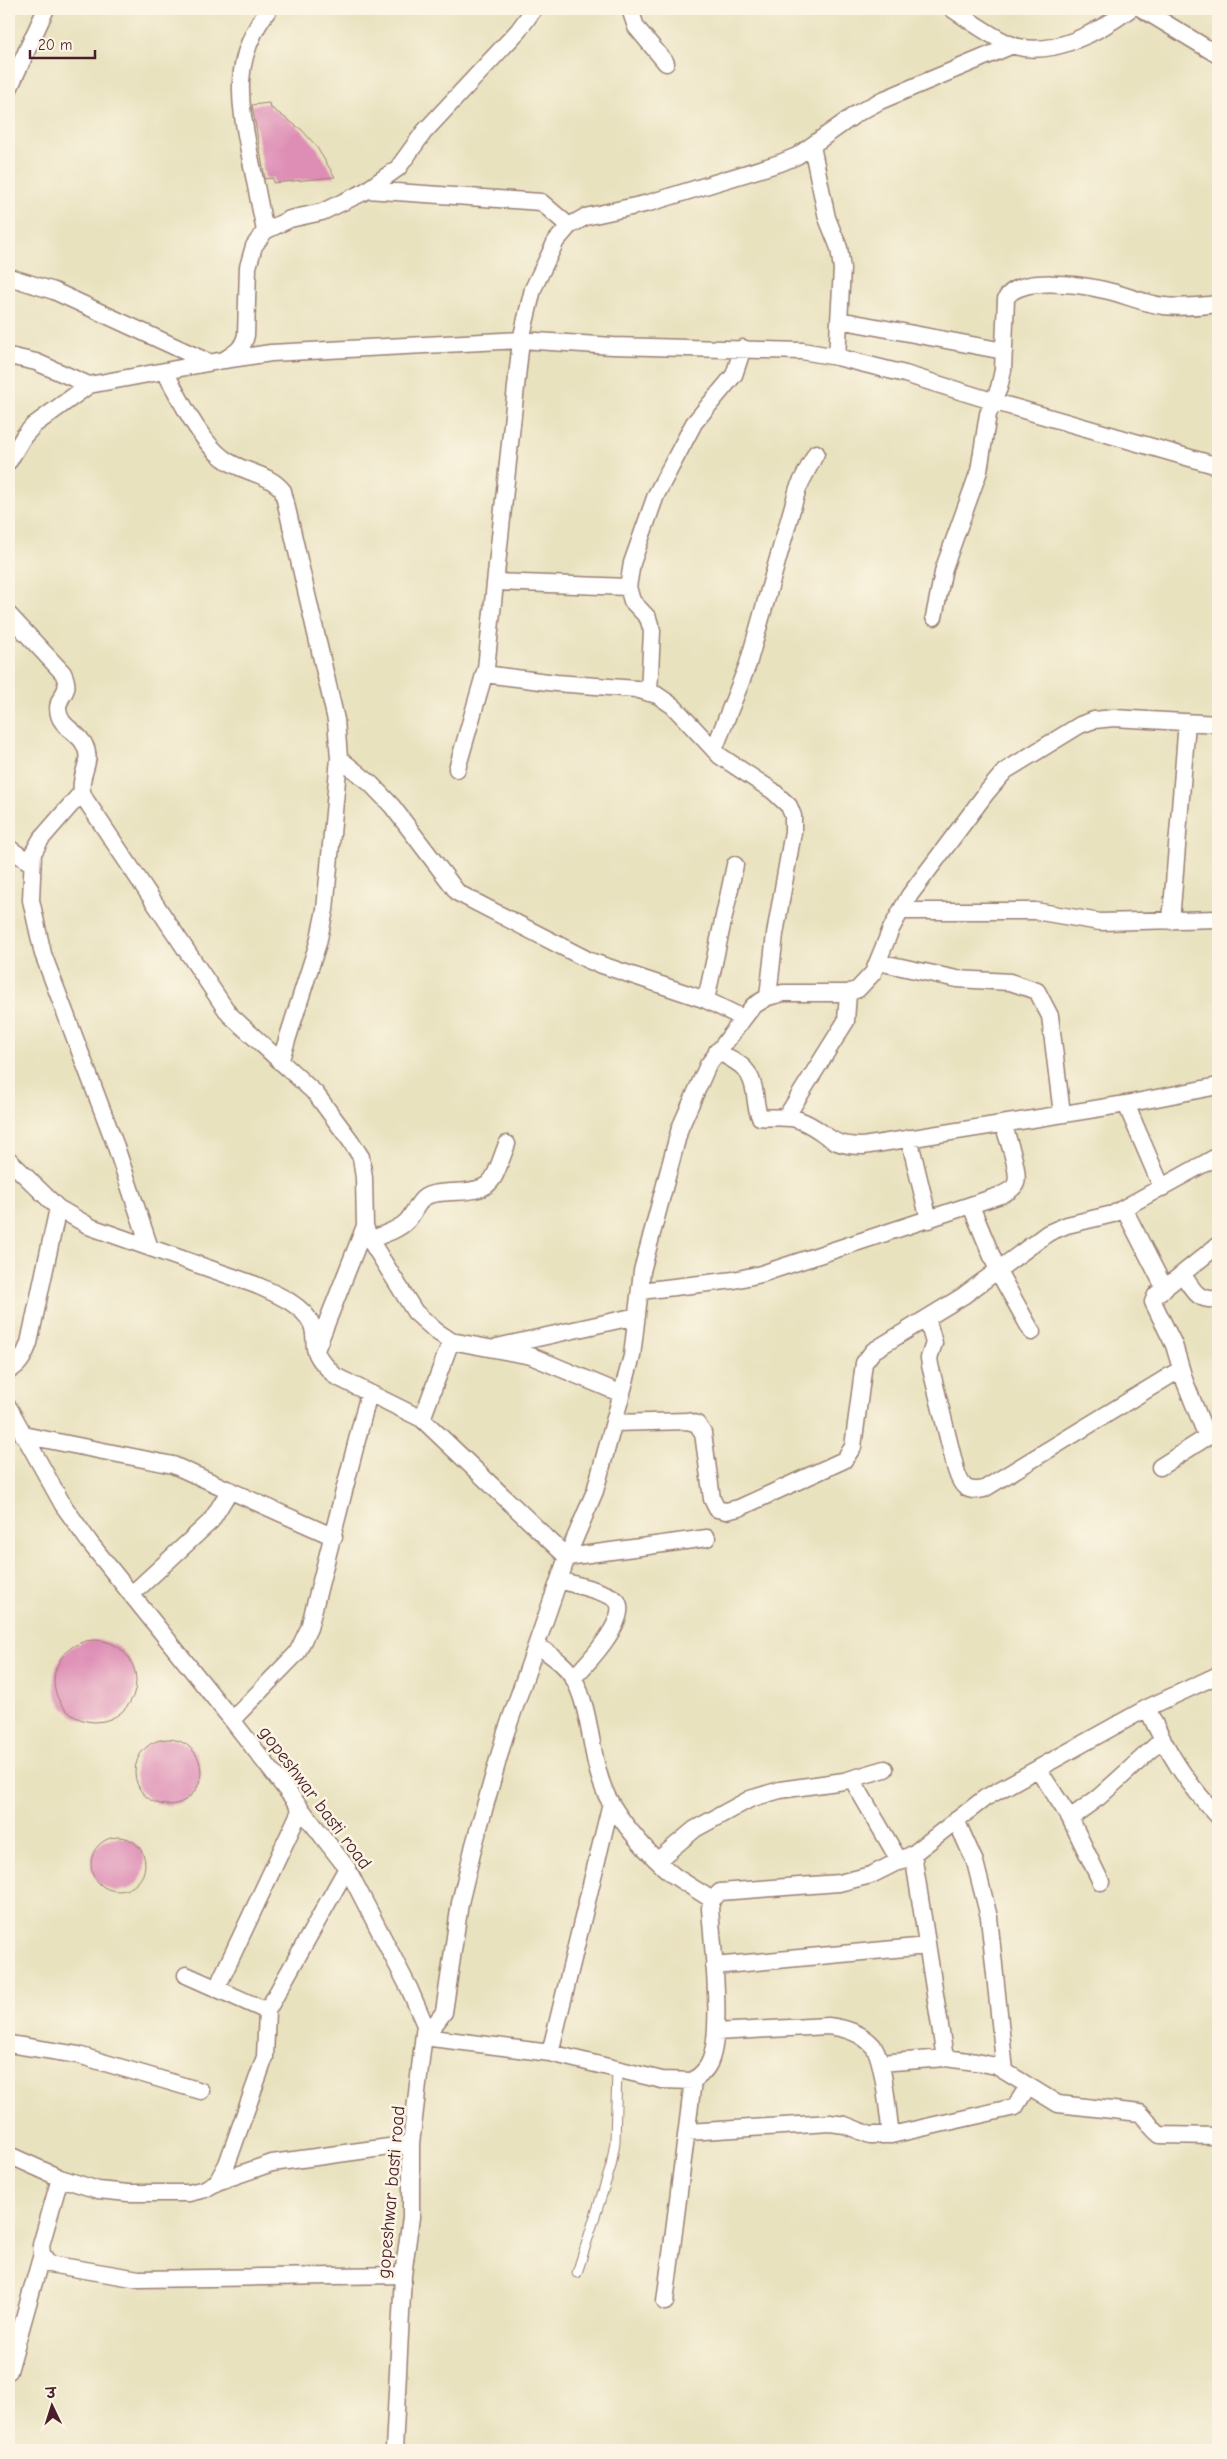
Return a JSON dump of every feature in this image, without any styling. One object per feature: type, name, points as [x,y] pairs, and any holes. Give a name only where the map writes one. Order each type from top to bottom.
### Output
[{"type":"street","points":[[9,90],[46,9]]},
{"type":"street","points":[[9,277],[54,291],[216,361],[238,352],[244,344],[248,267],[254,246],[265,231],[290,219],[322,212],[368,190],[398,168],[424,132],[518,31],[534,9]]},
{"type":"street","points":[[630,9],[636,27],[666,64]]},
{"type":"street","points":[[952,9],[979,27],[1013,45],[1038,49],[1068,42],[1107,26],[1130,9]]},
{"type":"street","points":[[1142,9],[1218,55]]},
{"type":"street","points":[[264,10],[247,48],[241,77],[240,104],[265,231]]},
{"type":"street","points":[[457,769],[484,674],[497,582],[522,340],[533,289],[556,241],[569,226],[585,217],[648,203],[780,163],[797,156],[856,114],[880,101],[1013,45]]},
{"type":"street","points":[[812,146],[827,218],[839,248],[842,269],[837,357]]},
{"type":"street","points":[[368,190],[541,202],[569,226]]},
{"type":"street","points":[[934,617],[944,568],[979,471],[984,434],[992,401],[999,388],[1004,351],[1006,299],[1009,292],[1018,287],[1036,284],[1082,286],[1162,306],[1189,307],[1218,304]]},
{"type":"street","points":[[840,320],[1004,351]]},
{"type":"street","points":[[9,461],[24,436],[34,425],[89,385],[216,361],[271,353],[522,340],[613,346],[802,351],[837,357],[905,374],[1218,466]]},
{"type":"street","points":[[649,693],[652,631],[648,618],[632,600],[628,587],[632,564],[656,495],[694,423],[734,376],[743,348]]},
{"type":"street","points":[[9,356],[36,362],[89,385]]},
{"type":"street","points":[[164,372],[214,450],[237,467],[271,479],[283,491],[336,720],[339,758],[325,910],[318,943],[280,1062]]},
{"type":"street","points":[[714,750],[748,664],[798,488],[816,452]]},
{"type":"street","points":[[497,582],[628,587]]},
{"type":"street","points":[[9,615],[63,673],[67,682],[68,690],[58,707],[60,718],[66,727],[85,743],[89,757],[82,778],[82,792],[229,1014],[316,1094],[331,1112],[361,1157],[367,1233],[316,1350]]},
{"type":"street","points":[[484,674],[636,689],[649,693],[673,706],[714,750],[774,791],[789,806],[793,816],[793,832],[773,949],[768,997]]},
{"type":"street","points":[[425,2031],[435,2024],[444,2012],[460,1903],[474,1845],[506,1735],[566,1557],[596,1492],[632,1356],[642,1271],[680,1128],[696,1089],[717,1051],[753,1006],[768,997],[783,993],[848,993],[858,989],[867,982],[878,962],[891,929],[909,896],[1005,771],[1080,725],[1094,720],[1114,718],[1218,724]]},
{"type":"street","points":[[1171,921],[1187,722]]},
{"type":"street","points":[[339,758],[371,784],[392,806],[458,893],[590,961],[706,1000],[743,1018]]},
{"type":"street","points":[[82,792],[41,839],[33,853],[31,900],[43,954],[115,1144],[150,1248]]},
{"type":"street","points":[[9,848],[32,864]]},
{"type":"street","points":[[706,1000],[735,865]]},
{"type":"street","points":[[902,911],[1035,911],[1100,922],[1218,919]]},
{"type":"street","points":[[878,962],[958,980],[1010,982],[1037,991],[1050,1016],[1062,1114]]},
{"type":"street","points":[[786,1117],[846,1021],[848,993]]},
{"type":"street","points":[[717,1051],[744,1066],[749,1074],[756,1110],[760,1117],[786,1117],[802,1121],[834,1142],[847,1146],[863,1146],[1003,1124],[1126,1104],[1218,1086]]},
{"type":"street","points":[[1126,1104],[1162,1188]]},
{"type":"street","points":[[640,1291],[734,1280],[761,1274],[1001,1195],[1011,1190],[1016,1184],[1016,1174],[1003,1124]]},
{"type":"street","points":[[909,1138],[929,1220]]},
{"type":"street","points":[[367,1233],[406,1223],[420,1200],[428,1195],[476,1192],[487,1187],[494,1176],[507,1144]]},
{"type":"street","points":[[614,1423],[688,1421],[697,1424],[703,1433],[712,1499],[717,1509],[726,1511],[739,1508],[844,1460],[854,1447],[864,1363],[873,1351],[998,1271],[1017,1254],[1048,1233],[1067,1225],[1113,1214],[1218,1156]]},
{"type":"street","points":[[9,1160],[58,1208],[91,1228],[277,1294],[306,1316],[312,1325],[316,1350],[325,1366],[335,1376],[422,1419],[566,1557]]},
{"type":"street","points":[[971,1206],[998,1271],[1032,1332]]},
{"type":"street","points":[[9,1370],[15,1368],[24,1356],[29,1343],[58,1208]]},
{"type":"street","points":[[1124,1209],[1165,1289]]},
{"type":"street","points":[[367,1233],[415,1312],[436,1331],[451,1341],[531,1356],[622,1394]]},
{"type":"street","points":[[1160,1467],[1213,1435],[1181,1369],[1174,1345],[1153,1302],[1156,1295],[1218,1245]]},
{"type":"street","points":[[1182,1275],[1199,1297],[1206,1300],[1218,1299]]},
{"type":"street","points":[[488,1349],[637,1316]]},
{"type":"street","points":[[927,1318],[934,1343],[929,1358],[930,1365],[958,1477],[960,1484],[965,1489],[974,1491],[984,1489],[1181,1369]]},
{"type":"street","points":[[422,1419],[451,1341]]},
{"type":"street","points":[[232,1720],[297,1652],[309,1628],[334,1537],[369,1393]]},
{"type":"street","name":"gopeshwar basti road","points":[[9,1408],[63,1505],[90,1543],[232,1720],[347,1868],[409,1988],[425,2031],[411,2144],[411,2217],[403,2275],[394,2450]]},
{"type":"street","points":[[24,1434],[173,1465],[334,1537]]},
{"type":"street","points":[[132,1594],[211,1521],[230,1490]]},
{"type":"street","points":[[566,1557],[707,1538]]},
{"type":"street","points":[[559,1580],[605,1594],[616,1599],[619,1606],[618,1615],[605,1641],[573,1678]]},
{"type":"street","points":[[537,1645],[562,1664],[573,1678],[584,1706],[596,1760],[607,1795],[621,1817],[672,1874],[712,1900]]},
{"type":"street","points":[[665,2302],[693,2081],[707,2067],[714,2050],[716,2032],[710,1908],[712,1900],[720,1892],[839,1883],[871,1875],[906,1858],[985,1798],[1147,1708],[1218,1675]]},
{"type":"street","points":[[1147,1708],[1180,1772],[1218,1816]]},
{"type":"street","points":[[1070,1818],[1100,1797],[1162,1740]]},
{"type":"street","points":[[658,1860],[695,1829],[750,1798],[780,1790],[852,1779],[885,1769]]},
{"type":"street","points":[[1038,1769],[1070,1818],[1101,1882]]},
{"type":"street","points":[[852,1779],[906,1858],[927,1946],[945,2058]]},
{"type":"street","points":[[550,2053],[612,1803]]},
{"type":"street","points":[[221,1979],[301,1809]]},
{"type":"street","points":[[956,1820],[975,1862],[989,1916],[1005,2071]]},
{"type":"street","points":[[217,2182],[227,2164],[265,2057],[267,2011],[347,1868]]},
{"type":"street","points":[[714,1966],[927,1946]]},
{"type":"street","points":[[186,1974],[267,2011]]},
{"type":"street","points":[[716,2032],[828,2026],[845,2028],[864,2037],[875,2048],[880,2062],[891,2135]]},
{"type":"street","points":[[425,2031],[550,2053],[662,2080],[693,2081]]},
{"type":"street","points":[[9,2044],[78,2055],[201,2091]]},
{"type":"street","points":[[880,2062],[945,2058],[986,2064],[1005,2071],[1058,2104],[1140,2113],[1148,2120],[1152,2130],[1160,2135],[1218,2136]]},
{"type":"street","points":[[687,2132],[830,2123],[845,2125],[870,2135],[891,2135],[1015,2106],[1028,2086]]},
{"type":"street","points":[[9,2155],[60,2178],[98,2190],[128,2193],[189,2193],[272,2163],[411,2144]]},
{"type":"street","points":[[9,2371],[15,2322],[42,2254],[42,2245],[60,2178]]},
{"type":"street","points":[[42,2254],[49,2264],[139,2279],[403,2275]]},
{"type":"lane","points":[[577,2273],[611,2166],[615,2142],[617,2069]]},
{"type":"building","points":[[269,103],[270,107],[302,130],[316,146],[335,177],[273,183],[273,178],[265,179],[252,105]]},
{"type":"building","points":[[95,1640],[111,1643],[124,1652],[133,1665],[136,1681],[133,1697],[124,1710],[111,1719],[95,1722],[79,1719],[66,1710],[57,1697],[54,1681],[57,1665],[66,1652],[79,1643]]},
{"type":"building","points":[[161,1739],[175,1739],[187,1744],[196,1753],[201,1765],[199,1785],[192,1796],[175,1805],[161,1805],[149,1800],[140,1791],[135,1779],[135,1765],[140,1753],[149,1744]]},
{"type":"building","points":[[118,1837],[128,1839],[137,1845],[143,1854],[145,1864],[143,1874],[137,1883],[128,1889],[118,1891],[108,1889],[99,1883],[93,1874],[91,1864],[93,1854],[99,1845],[108,1839]]}]
